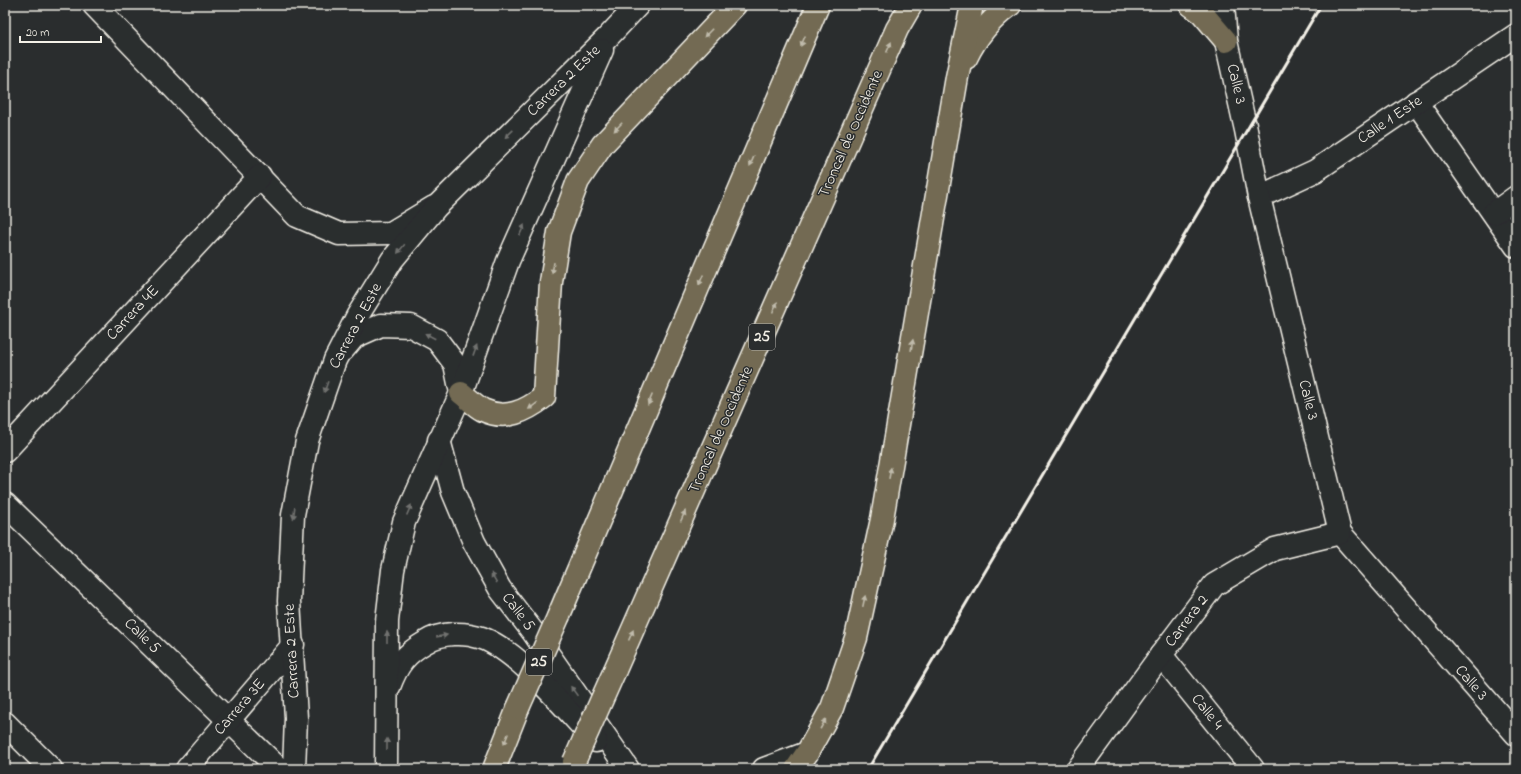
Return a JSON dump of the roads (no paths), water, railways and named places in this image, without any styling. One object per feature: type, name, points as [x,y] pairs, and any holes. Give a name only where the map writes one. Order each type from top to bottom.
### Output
[{"type":"highway","points":[[461,392],[482,410],[495,414],[510,414],[527,410],[544,397],[551,282],[559,232],[578,181],[603,144],[735,5]]},
{"type":"highway","name":"25","points":[[494,769],[518,708],[559,615],[818,5]]},
{"type":"highway","name":"Troncal de Occidente","points":[[573,766],[897,28],[911,5]]},
{"type":"highway","points":[[802,761],[832,708],[856,638],[882,519],[957,77],[972,5]]},
{"type":"highway","points":[[957,77],[973,43],[997,14],[1010,5]]},
{"type":"highway","points":[[1191,5],[1202,13],[1226,41]]},
{"type":"street","points":[[94,5],[297,216],[338,234],[391,233],[436,206]]},
{"type":"street","name":"Carrera 2 Este","points":[[294,769],[296,718],[293,645],[289,601],[293,515],[307,441],[335,360],[358,315],[392,260],[436,206],[607,38],[638,5]]},
{"type":"street","name":"Calle 3","points":[[1222,5],[1226,41],[1259,197],[1340,533],[1516,734]]},
{"type":"street","name":"Calle 1 Este","points":[[1259,197],[1315,171],[1516,35]]},
{"type":"street","points":[[386,769],[387,621],[393,570],[404,522],[461,392],[508,261],[607,38]]},
{"type":"street","points":[[1416,102],[1516,246]]},
{"type":"street","name":"Carrera 4E","points":[[5,451],[260,176]]},
{"type":"street","points":[[1494,213],[1516,197]]},
{"type":"street","points":[[335,360],[354,338],[381,325],[411,326],[437,340],[442,346],[455,364],[461,392]]},
{"type":"street","name":"Calle 5","points":[[439,440],[453,492],[474,542],[500,589],[533,632],[628,769]]},
{"type":"street","name":"Calle 5","points":[[5,504],[279,769]]},
{"type":"street","name":"Carrera 2","points":[[1078,769],[1214,585],[1275,549],[1340,533]]},
{"type":"street","points":[[387,718],[389,690],[395,670],[411,650],[432,638],[450,634],[456,633],[482,638],[503,650],[524,665],[622,769]]},
{"type":"street","name":"Carrera 3E","points":[[187,769],[293,645]]},
{"type":"street","name":"Calle 4","points":[[1161,655],[1253,769]]},
{"type":"street","points":[[5,723],[51,769]]},
{"type":"street","points":[[764,769],[802,761]]},
{"type":"railway","points":[[868,769],[1321,5]]}]
